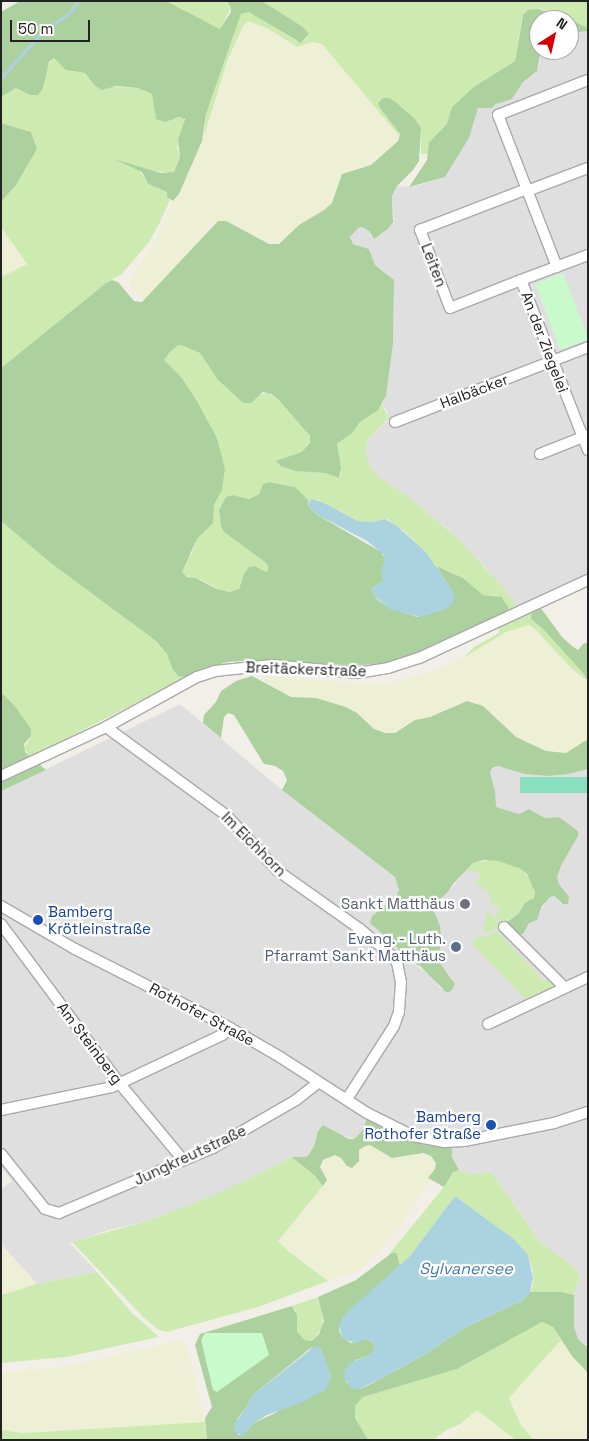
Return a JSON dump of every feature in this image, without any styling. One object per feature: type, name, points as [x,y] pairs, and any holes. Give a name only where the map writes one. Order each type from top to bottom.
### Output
[{"type":"street","points":[[557,266],[498,115],[588,80]]},
{"type":"street","points":[[527,190],[588,168]]},
{"type":"street","name":"Leiten","points":[[521,280],[450,308],[420,230],[527,190]]},
{"type":"street","name":"An der Ziegelei","points":[[588,255],[521,280],[552,361],[585,436],[588,450]]},
{"type":"street","name":"Halbäcker","points":[[395,422],[588,347]]},
{"type":"street","points":[[540,454],[585,436]]},
{"type":"street","name":"Breitäckerstraße","points":[[1,776],[106,727],[197,677],[215,670],[272,664],[357,673],[406,663],[588,580]]},
{"type":"street","name":"Im Eichhorn","points":[[106,727],[227,816],[278,871],[392,954],[397,962],[402,982],[399,1012],[394,1026],[347,1099]]},
{"type":"street","name":"Rothofer Straße","points":[[1,906],[83,952],[231,1028],[398,1130],[426,1139],[460,1142],[554,1123],[588,1112]]},
{"type":"street","name":"Am Steinberg","points":[[1,924],[120,1084],[183,1160]]},
{"type":"street","points":[[504,927],[565,988]]},
{"type":"street","points":[[488,1024],[588,977]]},
{"type":"street","points":[[1,1110],[100,1091],[120,1084],[222,1035],[231,1028]]},
{"type":"street","name":"Jungkreutstraße","points":[[1,1154],[38,1201],[53,1212],[59,1213],[244,1132],[296,1100],[319,1082]]},
{"type":"shaded area","points":[[588,31],[588,575],[513,610],[513,600],[485,567],[445,527],[379,477],[370,466],[366,453],[368,439],[388,420],[387,411],[382,405],[386,396],[393,344],[394,280],[375,265],[369,249],[353,244],[350,237],[357,228],[362,227],[369,231],[371,237],[382,234],[388,229],[394,219],[392,196],[397,186],[412,187],[445,177],[469,138],[478,108],[492,108],[496,104],[512,99],[523,82],[539,66],[540,60],[579,60],[579,32]]},
{"type":"shaded area","points":[[180,704],[282,790],[395,877],[399,890],[396,897],[372,916],[370,923],[395,945],[404,957],[430,975],[441,989],[453,980],[437,959],[442,943],[441,931],[433,910],[437,902],[448,892],[470,865],[527,902],[524,931],[527,925],[540,913],[546,900],[553,896],[561,903],[566,893],[559,884],[557,877],[578,836],[578,831],[559,817],[545,818],[535,812],[524,811],[519,814],[495,807],[495,791],[490,777],[490,770],[498,766],[524,774],[553,776],[588,769],[588,1348],[578,1339],[574,1326],[573,1299],[580,1275],[574,1267],[539,1241],[493,1174],[490,1172],[479,1175],[468,1173],[459,1170],[452,1157],[361,1132],[354,1139],[345,1136],[316,1136],[314,1146],[306,1157],[292,1157],[218,1194],[147,1221],[109,1230],[70,1243],[97,1272],[37,1284],[1,1244],[1,1189],[12,1181],[1,1167],[1,791]]},
{"type":"green space","points":[[20,1],[166,1],[220,29],[231,12],[227,1],[262,1],[303,27],[309,34],[301,43],[249,12],[241,14],[206,114],[202,141],[179,194],[173,201],[167,197],[167,192],[148,184],[142,172],[114,159],[161,173],[174,172],[180,157],[178,140],[185,119],[179,117],[165,122],[156,119],[152,94],[138,88],[116,86],[102,90],[95,86],[85,73],[66,70],[54,58],[49,62],[43,88],[38,95],[30,95],[16,88],[1,97],[1,12]]},
{"type":"green space","points":[[166,1],[227,1],[231,8],[220,29]]},
{"type":"green space","points":[[262,1],[588,1],[588,28],[579,24],[579,10],[543,9],[527,11],[522,17],[515,61],[475,86],[447,124],[429,142],[428,154],[421,154],[421,128],[416,120],[397,103],[382,98],[379,100],[380,108],[398,131],[400,137],[322,44],[313,42],[297,47],[269,29],[248,21],[243,26],[228,59],[204,136],[206,114],[241,14],[249,12],[296,41],[304,41],[309,34],[303,27]]},
{"type":"green space","points":[[538,9],[542,10],[529,10],[529,60],[539,60],[537,71],[523,82],[512,99],[496,104],[492,108],[478,108],[469,138],[445,177],[409,187],[427,160],[429,142],[447,124],[452,107],[475,86],[515,61],[523,15],[528,10]]},
{"type":"green space","points":[[248,21],[269,29],[297,47],[313,42],[322,44],[400,137],[371,165],[351,170],[337,184],[335,200],[329,207],[299,225],[279,244],[265,242],[226,221],[218,221],[212,225],[145,300],[131,289],[129,280],[156,240],[173,201],[177,198],[207,127],[228,59],[243,26]]},
{"type":"green space","points":[[579,24],[588,28],[588,31],[579,32]]},
{"type":"green space","points":[[54,58],[70,71],[85,73],[95,86],[138,88],[152,94],[155,101],[155,117],[173,119],[183,117],[185,123],[177,147],[180,157],[174,172],[170,173],[147,170],[115,159],[139,170],[148,184],[167,192],[170,200],[159,224],[149,242],[122,274],[106,283],[1,368],[1,277],[27,264],[1,227],[1,202],[16,185],[37,149],[31,132],[1,123],[1,97],[16,88],[43,88],[47,66]]},
{"type":"green space","points":[[382,98],[389,98],[397,103],[416,120],[421,128],[419,161],[397,186],[392,196],[393,222],[388,229],[374,239],[369,231],[362,227],[358,228],[350,237],[353,244],[369,249],[375,265],[394,280],[393,344],[386,396],[378,410],[360,422],[352,433],[337,444],[341,468],[339,478],[325,473],[295,471],[281,466],[276,461],[302,452],[310,442],[310,436],[278,399],[271,394],[263,392],[251,403],[243,403],[218,380],[200,353],[178,345],[164,360],[182,378],[197,401],[217,438],[225,469],[222,490],[214,505],[213,523],[197,539],[182,572],[187,577],[196,578],[217,589],[230,592],[239,589],[244,574],[249,567],[255,566],[266,572],[268,571],[268,566],[265,562],[224,532],[221,526],[219,510],[226,497],[233,495],[249,499],[259,494],[263,484],[269,482],[295,487],[309,501],[308,506],[316,514],[381,552],[385,558],[383,581],[371,589],[377,599],[386,606],[417,617],[445,609],[451,589],[437,568],[439,567],[463,578],[483,595],[502,597],[509,612],[419,653],[392,662],[344,667],[275,660],[242,661],[227,662],[183,677],[178,676],[173,670],[167,654],[156,641],[52,564],[1,521],[1,368],[112,280],[118,282],[134,301],[142,302],[218,221],[226,221],[269,244],[279,244],[299,225],[332,203],[342,174],[371,165],[398,141],[400,134],[378,103]]},
{"type":"green space","points":[[1,123],[31,132],[37,149],[16,185],[1,202]]},
{"type":"green space","points":[[1,227],[27,264],[1,277]]},
{"type":"green space","points":[[563,273],[588,339],[560,350],[535,284]]},
{"type":"green space","points":[[178,345],[192,347],[200,353],[218,380],[243,403],[251,403],[259,395],[267,393],[278,399],[298,419],[311,439],[302,452],[278,464],[291,470],[325,473],[339,478],[341,474],[337,444],[352,433],[357,425],[382,405],[389,418],[368,439],[366,453],[370,466],[379,477],[419,505],[459,540],[501,585],[513,600],[515,608],[509,612],[504,599],[498,596],[483,595],[459,576],[445,569],[437,568],[426,552],[404,531],[387,519],[374,522],[358,521],[318,500],[309,501],[292,486],[269,482],[263,484],[259,494],[249,499],[233,495],[219,516],[224,532],[265,562],[268,566],[268,571],[266,573],[258,567],[242,579],[239,589],[234,592],[222,591],[200,579],[183,575],[182,567],[192,553],[197,539],[207,529],[214,505],[222,490],[225,469],[217,438],[197,401],[182,378],[164,360],[167,354]]},
{"type":"green space","points":[[1,521],[52,564],[156,641],[167,654],[176,674],[183,677],[179,681],[30,757],[24,748],[31,736],[31,729],[15,706],[1,692]]},
{"type":"green space","points":[[540,607],[562,637],[572,646],[578,650],[583,644],[588,642],[588,682],[583,673],[543,629],[531,619],[532,611]]},
{"type":"green space","points":[[532,611],[531,619],[543,629],[583,673],[586,680],[571,668],[536,630],[529,625],[506,632],[463,658],[474,647],[499,633],[499,627]]},
{"type":"green space","points":[[529,625],[536,630],[571,668],[588,682],[588,739],[566,753],[546,751],[516,737],[493,715],[473,701],[464,701],[430,717],[408,724],[392,734],[377,731],[350,708],[316,698],[291,697],[264,682],[265,678],[269,676],[364,684],[390,683],[442,668],[506,632]]},
{"type":"green space","points":[[252,676],[291,697],[316,698],[346,707],[357,713],[374,729],[385,733],[395,733],[415,720],[430,717],[467,701],[483,706],[516,737],[546,751],[566,753],[588,739],[588,769],[549,776],[524,774],[498,766],[492,768],[490,773],[495,791],[496,807],[519,814],[529,809],[545,818],[559,817],[578,831],[578,836],[557,877],[559,884],[569,897],[568,904],[563,904],[554,896],[550,897],[542,906],[537,920],[529,923],[523,934],[520,934],[506,923],[519,913],[525,903],[534,898],[535,892],[527,874],[519,868],[498,861],[484,860],[473,863],[437,902],[433,909],[440,926],[442,943],[437,959],[455,984],[448,993],[445,991],[420,966],[407,960],[395,945],[370,923],[372,916],[396,897],[399,890],[395,877],[282,790],[287,780],[283,771],[275,766],[264,764],[234,715],[228,713],[224,717],[221,738],[203,723],[204,715],[216,702],[221,691],[236,681]]},
{"type":"green space","points":[[1,692],[15,706],[31,729],[31,736],[24,744],[25,752],[46,770],[1,791]]},
{"type":"green space","points":[[520,777],[588,777],[588,793],[520,793]]},
{"type":"green space","points":[[491,860],[512,864],[522,870],[531,880],[535,892],[533,900],[523,905],[519,913],[506,921],[505,925],[495,916],[501,909],[495,904],[492,907],[488,892],[474,882],[478,881],[480,874],[475,870],[466,872],[473,863]]},
{"type":"green space","points":[[488,911],[502,926],[487,933],[483,930]]},
{"type":"green space","points":[[500,930],[498,933],[544,981],[550,980],[554,983],[553,987],[526,1000],[471,943],[479,935],[485,938]]},
{"type":"green space","points":[[367,1119],[406,1136],[452,1145],[452,1157],[459,1170],[453,1172],[444,1187],[428,1178],[435,1169],[436,1163],[431,1156],[423,1153],[392,1158],[370,1145],[359,1150],[359,1161],[352,1168],[335,1155],[323,1160],[320,1167],[327,1180],[323,1186],[314,1175],[292,1157],[306,1157],[309,1154],[314,1146],[318,1131],[323,1125],[349,1139],[354,1139],[361,1132]]},
{"type":"green space","points":[[370,1145],[387,1156],[396,1158],[417,1154],[431,1156],[435,1159],[435,1169],[429,1178],[431,1180],[399,1228],[378,1253],[357,1271],[328,1281],[289,1252],[278,1241],[324,1185],[324,1175],[320,1167],[323,1160],[335,1155],[341,1158],[347,1166],[360,1148]]},
{"type":"green space","points":[[292,1157],[314,1175],[323,1186],[278,1241],[289,1252],[328,1281],[258,1307],[167,1332],[159,1330],[144,1318],[72,1242],[147,1221],[217,1194]]},
{"type":"green space","points":[[459,1170],[473,1174],[491,1172],[493,1174],[539,1241],[574,1267],[580,1275],[574,1295],[562,1292],[530,1292],[533,1285],[533,1271],[528,1255],[515,1240],[455,1196],[410,1256],[400,1265],[399,1258],[393,1252],[389,1254],[444,1187],[453,1171]]},
{"type":"green space","points":[[1,1244],[37,1284],[1,1295]]},
{"type":"green space","points":[[393,1252],[397,1254],[400,1265],[343,1318],[339,1330],[342,1337],[351,1343],[367,1339],[375,1345],[373,1352],[356,1360],[345,1370],[346,1382],[359,1389],[424,1355],[464,1328],[523,1300],[530,1292],[562,1292],[574,1295],[574,1326],[578,1339],[588,1348],[588,1373],[572,1356],[553,1327],[542,1322],[457,1369],[363,1397],[355,1406],[355,1418],[368,1440],[207,1440],[205,1418],[212,1407],[195,1345],[200,1334],[292,1306],[297,1315],[297,1332],[305,1340],[312,1341],[319,1334],[324,1321],[318,1297],[356,1280]],"holes":[[[312,1347],[277,1412],[254,1423],[243,1435],[238,1435],[237,1419],[246,1408],[252,1396]]]},
{"type":"green space","points":[[97,1272],[132,1313],[159,1337],[66,1357],[1,1363],[1,1295],[37,1284]]},
{"type":"green space","points":[[318,1297],[323,1314],[322,1327],[312,1341],[305,1340],[297,1332],[296,1311],[292,1306]]},
{"type":"green space","points":[[542,1322],[553,1327],[561,1340],[509,1398],[521,1425],[534,1440],[516,1440],[477,1410],[459,1425],[448,1429],[433,1440],[368,1440],[360,1430],[355,1418],[355,1406],[363,1397],[457,1369]]},
{"type":"green space","points":[[205,1333],[262,1333],[269,1355],[217,1392],[213,1390],[201,1340]]},
{"type":"green space","points":[[182,1340],[187,1346],[205,1422],[23,1433],[1,1430],[1,1373],[63,1367]]},
{"type":"green space","points":[[561,1340],[588,1373],[588,1440],[534,1440],[521,1425],[515,1407],[510,1400],[510,1395]]},
{"type":"green space","points":[[477,1410],[483,1412],[516,1440],[445,1440]]},
{"type":"green space","points":[[205,1422],[207,1440],[1,1440],[1,1430],[23,1433]]},
{"type":"water","points":[[311,499],[322,502],[358,521],[374,522],[385,519],[397,526],[426,552],[454,593],[453,603],[445,609],[420,617],[389,609],[375,596],[371,589],[383,581],[381,570],[385,561],[384,555],[367,541],[316,514],[308,506]]},
{"type":"water","name":"Sylvanersee","points":[[455,1196],[515,1240],[528,1255],[533,1278],[530,1292],[523,1300],[464,1328],[424,1355],[378,1380],[359,1389],[351,1388],[344,1377],[345,1370],[350,1363],[373,1352],[375,1345],[367,1339],[356,1343],[346,1340],[342,1337],[339,1325],[346,1313],[410,1256]]},
{"type":"water","points":[[315,1346],[321,1348],[331,1376],[326,1389],[303,1402],[267,1415],[254,1423],[243,1436],[234,1432],[235,1423],[252,1396]]},
{"type":"waterway","points":[[1,78],[41,33],[68,14],[78,1]]},
{"type":"place","name":"Sankt Matthäus","points":[[465,904]]},
{"type":"place","name":"Bamberg Krötleinstraße","points":[[38,920]]},
{"type":"place","name":"Evang. - Luth. Pfarramt Sankt Matthäus","points":[[456,947]]},
{"type":"place","name":"Bamberg Rothofer Straße","points":[[491,1125]]}]
